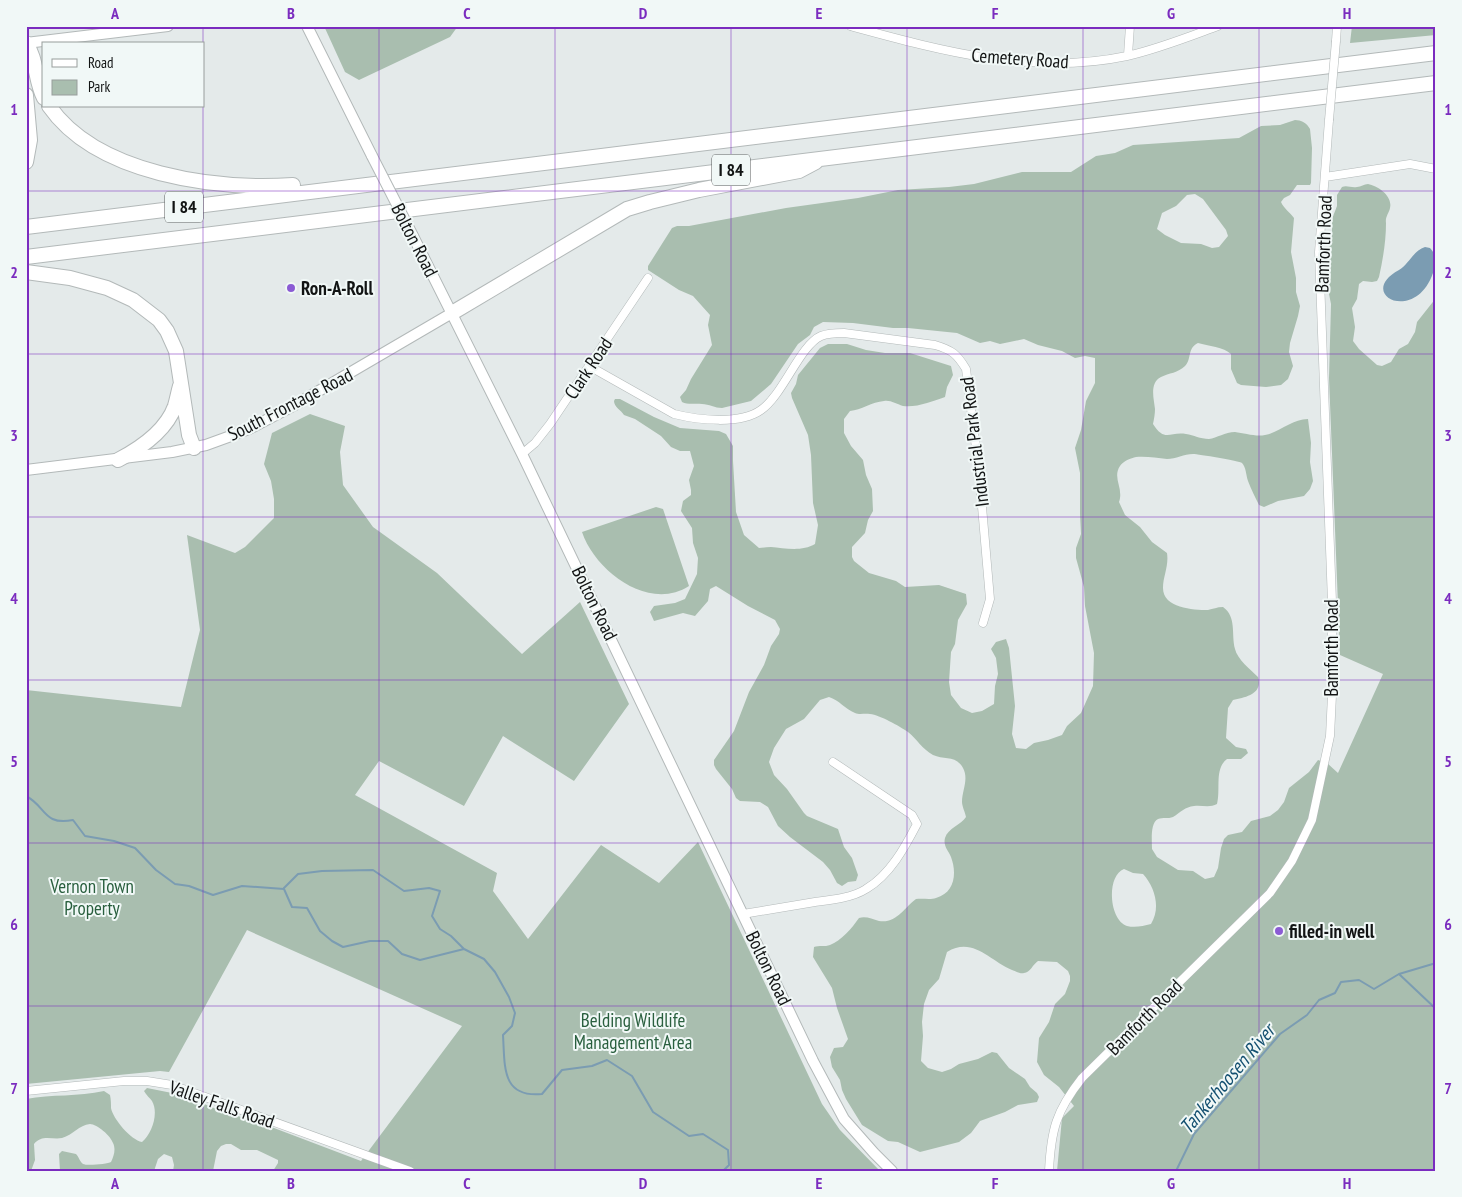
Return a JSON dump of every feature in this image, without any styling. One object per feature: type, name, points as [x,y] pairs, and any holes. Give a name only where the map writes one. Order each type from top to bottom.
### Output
[{"type":"highway","points":[[26,43],[31,50],[37,82],[42,93]]},
{"type":"highway","name":"I 84","points":[[26,227],[1436,53]]},
{"type":"highway","name":"I 84","points":[[26,257],[1436,83]]},
{"type":"highway","points":[[26,95],[30,140],[26,162]]},
{"type":"highway","points":[[50,108],[69,129],[92,145],[121,159],[157,172],[192,180],[237,185],[316,184],[341,188]]},
{"type":"highway","points":[[452,313],[627,209],[699,190],[799,171],[822,158]]},
{"type":"highway","points":[[26,272],[60,276],[98,285],[125,296],[159,320],[170,337],[178,358],[189,435],[194,448]]},
{"type":"highway","points":[[118,460],[143,445],[162,427],[174,407],[181,383]]},
{"type":"street","points":[[26,43],[168,26]]},
{"type":"street","name":"Bolton Road","points":[[307,26],[522,454],[813,1061],[844,1119],[874,1154],[892,1171]]},
{"type":"street","name":"Cemetery Road","points":[[850,26],[958,53],[1002,61],[1031,63],[1080,63],[1128,56],[1172,43],[1218,26]]},
{"type":"street","points":[[1128,56],[1130,26]]},
{"type":"street","name":"Bamforth Road","points":[[1049,1171],[1057,1117],[1067,1097],[1082,1078],[1270,893],[1292,860],[1312,820],[1330,736],[1332,695],[1332,602],[1319,252],[1337,26]]},
{"type":"street","points":[[1325,177],[1410,164],[1436,169]]},
{"type":"street","name":"Clark Road","points":[[522,454],[535,443],[550,424],[648,278]]},
{"type":"street","name":"South Frontage Road","points":[[26,470],[118,460],[194,448],[240,433],[270,419],[452,313]]},
{"type":"street","name":"Industrial Park Road","points":[[589,366],[674,414],[689,418],[735,419],[749,417],[766,405],[810,344],[820,336],[831,333],[844,333],[935,345],[948,349],[958,356],[966,369],[979,472],[990,599],[983,623]]},
{"type":"street","points":[[743,914],[838,898],[865,890],[889,870],[912,834],[917,824],[912,815],[833,762]]},
{"type":"street","name":"Valley Falls Road","points":[[26,1091],[124,1081],[172,1084],[410,1171]]},
{"type":"green space","points":[[324,26],[458,26],[450,37],[359,80],[345,72]]},
{"type":"green space","points":[[1352,26],[1436,26],[1436,35],[1350,43]]},
{"type":"green space","points":[[1295,120],[1302,121],[1310,129],[1312,148],[1310,185],[1297,185],[1290,195],[1281,202],[1294,218],[1291,252],[1296,278],[1296,292],[1300,306],[1290,343],[1289,352],[1293,366],[1288,379],[1281,385],[1266,387],[1241,385],[1237,383],[1231,369],[1231,354],[1220,348],[1198,343],[1192,348],[1185,366],[1176,372],[1161,377],[1155,383],[1153,391],[1155,411],[1153,424],[1164,435],[1180,433],[1209,439],[1231,432],[1258,436],[1265,435],[1297,421],[1308,419],[1313,481],[1310,489],[1304,496],[1278,501],[1264,507],[1259,505],[1242,463],[1196,454],[1167,459],[1136,457],[1123,463],[1117,475],[1120,492],[1119,502],[1125,515],[1140,527],[1152,542],[1167,553],[1163,584],[1164,595],[1173,604],[1187,608],[1208,610],[1223,607],[1232,621],[1236,653],[1258,677],[1259,683],[1256,691],[1248,696],[1233,700],[1228,708],[1226,738],[1236,747],[1246,749],[1248,753],[1241,759],[1227,759],[1223,763],[1219,774],[1217,804],[1191,807],[1173,817],[1155,821],[1152,849],[1157,857],[1178,870],[1193,871],[1205,879],[1214,877],[1218,868],[1224,839],[1228,835],[1242,832],[1251,821],[1270,816],[1278,810],[1284,802],[1289,788],[1309,772],[1318,760],[1327,763],[1338,773],[1383,674],[1340,655],[1329,378],[1331,304],[1328,289],[1330,274],[1328,254],[1332,234],[1332,219],[1337,206],[1337,195],[1344,186],[1372,185],[1384,192],[1389,199],[1390,208],[1386,219],[1385,243],[1379,277],[1377,281],[1363,281],[1359,284],[1357,299],[1352,308],[1355,327],[1353,341],[1377,365],[1382,366],[1391,362],[1399,349],[1408,344],[1415,332],[1417,322],[1436,298],[1436,1171],[1057,1171],[1062,1118],[1074,1106],[1059,1087],[1044,1075],[1037,1062],[1039,1038],[1049,1022],[1055,1004],[1065,994],[1070,981],[1068,971],[1057,962],[1038,961],[1028,972],[1019,973],[973,948],[965,947],[947,952],[939,979],[929,990],[924,1004],[921,1061],[928,1068],[942,1072],[992,1052],[997,1053],[1009,1068],[1025,1079],[1039,1097],[1037,1102],[1018,1105],[980,1121],[971,1133],[959,1142],[920,1152],[898,1142],[888,1141],[862,1125],[846,1099],[840,1080],[832,1067],[830,1057],[834,1048],[843,1047],[848,1039],[832,988],[813,957],[814,947],[828,946],[834,943],[850,930],[859,918],[879,921],[890,920],[900,914],[916,899],[934,899],[947,892],[953,882],[954,869],[951,857],[945,846],[945,838],[966,817],[962,805],[965,772],[957,761],[933,755],[908,732],[895,724],[874,715],[855,713],[829,697],[820,700],[804,719],[786,729],[774,748],[769,762],[774,775],[807,816],[838,829],[844,847],[852,858],[858,875],[856,881],[848,882],[842,886],[837,883],[823,862],[778,826],[768,807],[760,802],[740,801],[736,798],[732,789],[716,769],[714,760],[734,731],[749,692],[764,665],[780,629],[775,620],[716,586],[710,589],[708,601],[695,616],[683,613],[654,621],[650,612],[654,606],[675,603],[685,599],[697,574],[698,558],[693,543],[692,528],[681,511],[683,501],[691,495],[689,480],[694,466],[690,451],[680,451],[671,447],[661,436],[635,419],[624,415],[616,407],[614,401],[615,399],[620,399],[680,428],[719,431],[726,434],[733,446],[736,512],[744,535],[759,548],[799,549],[815,544],[818,525],[813,503],[811,455],[808,435],[791,393],[798,375],[820,348],[828,344],[847,344],[885,353],[910,353],[951,366],[953,375],[947,387],[945,397],[913,406],[903,406],[884,401],[850,411],[844,419],[844,433],[851,446],[863,460],[866,475],[872,489],[873,511],[868,520],[865,533],[852,547],[852,557],[854,561],[869,573],[896,581],[905,587],[939,585],[966,594],[967,604],[958,620],[955,644],[951,652],[949,682],[951,695],[961,708],[972,713],[982,711],[994,704],[998,674],[996,658],[991,649],[996,642],[1006,639],[1009,648],[1015,706],[1012,734],[1016,748],[1026,749],[1034,743],[1062,735],[1067,726],[1081,713],[1093,686],[1094,653],[1085,606],[1084,587],[1076,558],[1076,548],[1081,534],[1080,473],[1075,448],[1081,430],[1086,401],[1095,383],[1095,358],[1085,356],[1075,358],[1062,351],[1038,345],[1024,339],[1000,344],[990,341],[980,343],[957,333],[823,322],[814,327],[810,335],[798,344],[771,384],[751,401],[722,408],[682,402],[680,397],[712,345],[708,325],[710,315],[693,296],[679,290],[648,270],[648,266],[672,228],[677,226],[689,226],[898,190],[974,184],[1022,172],[1071,172],[1096,156],[1115,153],[1133,145],[1239,138],[1261,126],[1280,125]],"holes":[[[1195,194],[1203,199],[1226,230],[1228,236],[1219,247],[1212,248],[1201,244],[1181,243],[1157,229],[1162,213],[1176,206],[1187,195]],[[1124,869],[1133,873],[1143,874],[1151,885],[1156,905],[1156,911],[1151,924],[1136,927],[1127,926],[1116,916],[1113,907],[1112,889],[1118,873]]]},
{"type":"green space","points":[[310,414],[345,426],[340,452],[343,485],[373,527],[437,573],[522,654],[580,602],[629,704],[574,781],[503,736],[464,806],[379,761],[355,795],[497,873],[493,891],[528,939],[601,845],[659,883],[698,842],[822,1104],[840,1130],[880,1171],[273,1171],[278,1160],[257,1150],[241,1150],[231,1144],[226,1144],[217,1151],[213,1171],[173,1171],[172,1157],[164,1154],[158,1159],[154,1171],[60,1171],[59,1154],[62,1151],[76,1154],[85,1165],[111,1162],[114,1155],[112,1140],[100,1128],[90,1124],[62,1138],[44,1138],[37,1141],[34,1144],[35,1160],[31,1171],[26,1171],[26,1099],[104,1091],[110,1095],[112,1113],[119,1123],[128,1133],[142,1142],[149,1134],[155,1117],[152,1101],[144,1091],[147,1088],[182,1095],[361,1161],[462,1026],[247,930],[169,1072],[160,1071],[26,1084],[26,690],[181,707],[200,630],[187,535],[235,553],[245,547],[274,518],[274,499],[271,481],[264,464],[272,433]]},
{"type":"green space","points":[[656,507],[663,509],[689,586],[673,593],[657,594],[641,591],[625,583],[599,561],[589,547],[582,532]]},
{"type":"water","points":[[1425,247],[1430,248],[1436,262],[1425,289],[1414,298],[1403,301],[1393,300],[1386,295],[1383,288],[1387,279]]},
{"type":"waterway","name":"Tankerhoosen River","points":[[26,796],[33,800],[50,818],[63,821],[73,820],[85,836],[114,841],[135,848],[156,870],[175,884],[189,886],[213,895],[242,886],[284,889],[292,907],[307,908],[320,931],[343,947],[370,941],[388,941],[402,954],[420,960],[464,949],[484,959],[495,972],[509,997],[515,1013],[512,1026],[503,1035],[505,1068],[512,1085],[519,1091],[529,1094],[542,1094],[562,1070],[592,1066],[607,1060],[632,1076],[653,1112],[689,1136],[703,1134],[728,1150],[729,1165],[723,1171]]},
{"type":"waterway","name":"Tankerhoosen River","points":[[284,888],[298,874],[322,871],[373,870],[404,891],[429,888],[440,891],[432,916],[440,929],[451,936],[464,949]]},
{"type":"waterway","name":"Tankerhoosen River","points":[[1176,1171],[1194,1134],[1280,1034],[1307,1015],[1319,1000],[1335,993],[1341,982],[1359,980],[1374,989],[1399,974],[1436,963]]},
{"type":"waterway","points":[[1399,974],[1436,1009]]},
{"type":"place","name":"Ron-A-Roll","points":[[291,288]]},
{"type":"place","name":"filled-in well","points":[[1279,931]]},
{"type":"park label","name":"Vernon Town Property","points":[[92,897]]},
{"type":"park label","name":"Belding Wildlife Management Area","points":[[633,1031]]}]
